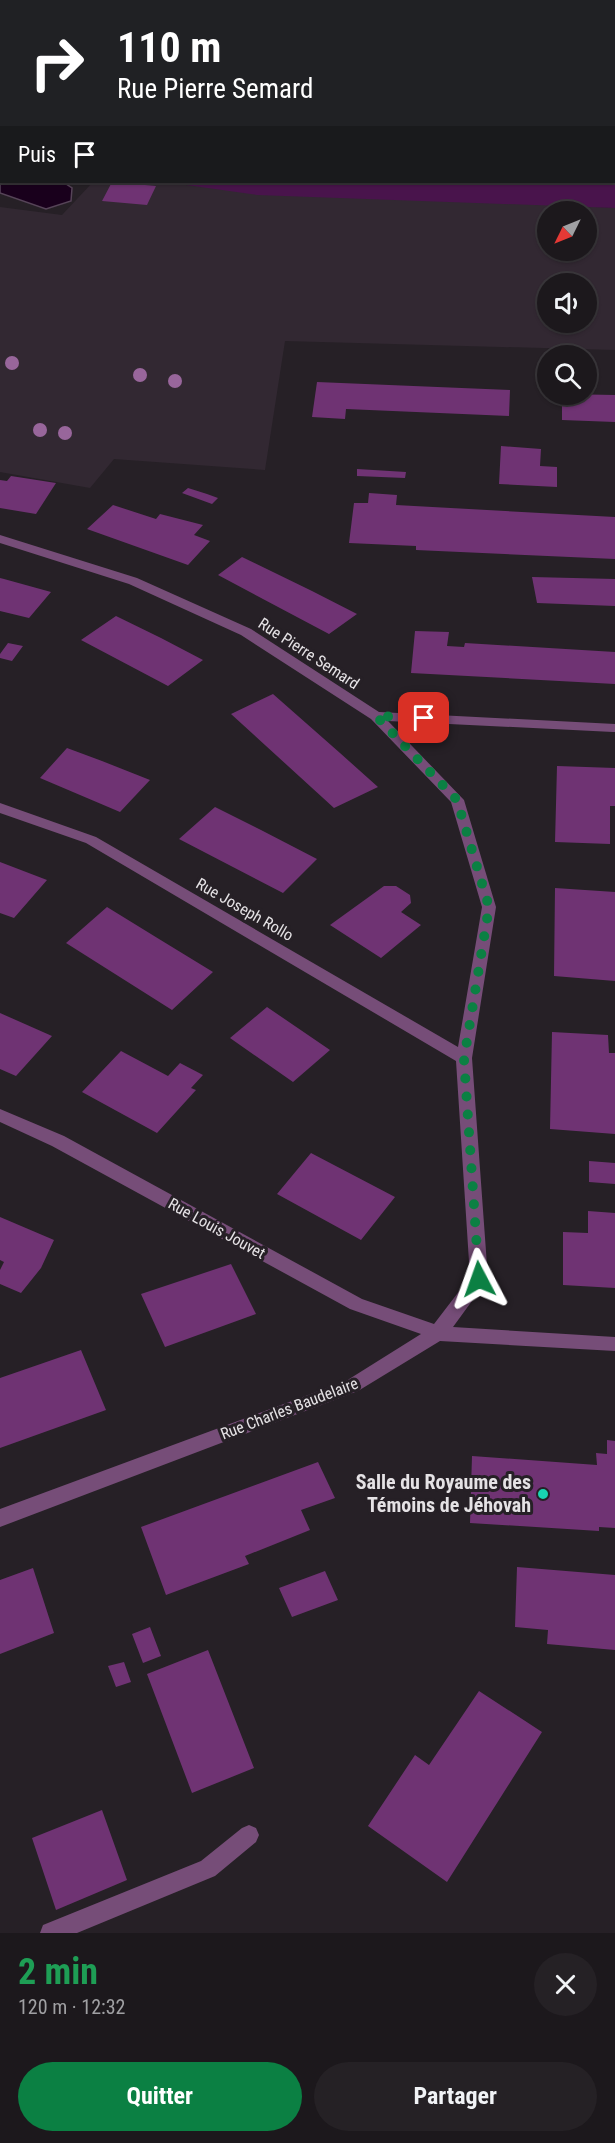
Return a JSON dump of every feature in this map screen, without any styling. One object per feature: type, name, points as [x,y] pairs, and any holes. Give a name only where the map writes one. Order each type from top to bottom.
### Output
[{"type":"street","name":"Rue Pierre Semard","points":[[0,540],[133,581],[246,632],[376,716],[613,728]]},
{"type":"street","points":[[376,716],[457,800],[489,907],[464,1059],[479,1279],[438,1333]]},
{"type":"street","name":"Rue Joseph Rollo","points":[[0,808],[91,840],[464,1059]]},
{"type":"street","name":"Rue Louis Jouvet","points":[[0,1115],[58,1141],[356,1304],[438,1333]]},
{"type":"street","points":[[438,1333],[615,1344]]},
{"type":"street","name":"Rue Charles Baudelaire","points":[[0,1518],[352,1386],[438,1333]]},
{"type":"street","points":[[51,1933],[208,1869],[249,1835]]},
{"type":"shaded area","points":[[0,183],[64,183],[72,188],[71,201],[46,209],[0,193]]},
{"type":"shaded area","points":[[92,183],[150,183],[537,204],[537,261],[597,261],[597,207],[615,208],[615,350],[597,350],[597,345],[537,345],[537,348],[285,341],[265,470],[114,459],[90,488],[0,472],[0,207],[62,215]]},
{"type":"shaded area","points":[[172,183],[615,183],[615,208],[597,207],[597,201],[537,201],[537,205],[257,195]]},
{"type":"building","points":[[111,183],[156,186],[147,205],[102,201]]},
{"type":"building","points":[[317,382],[510,390],[509,416],[346,409],[345,419],[312,417]]},
{"type":"building","points":[[597,395],[615,395],[615,422],[562,420],[562,405],[597,405]]},
{"type":"building","points":[[501,446],[541,449],[540,466],[557,467],[557,487],[499,484]]},
{"type":"building","points":[[357,469],[406,472],[405,478],[357,476]]},
{"type":"building","points":[[11,476],[56,483],[36,514],[0,508],[0,480],[7,481]]},
{"type":"building","points":[[188,488],[218,498],[212,504],[182,493]]},
{"type":"building","points":[[369,493],[397,495],[396,505],[615,517],[615,559],[416,550],[416,546],[349,543],[354,503],[368,503]]},
{"type":"building","points":[[113,505],[156,519],[160,514],[203,525],[194,535],[210,541],[188,565],[87,529]]},
{"type":"building","points":[[242,557],[357,614],[329,634],[218,575]]},
{"type":"building","points":[[532,577],[615,579],[615,606],[537,603]]},
{"type":"building","points":[[0,578],[51,592],[29,618],[0,611]]},
{"type":"building","points":[[116,616],[203,660],[168,686],[81,640]]},
{"type":"building","points":[[415,631],[449,632],[447,646],[464,647],[465,643],[615,652],[615,684],[411,673]]},
{"type":"building","points":[[8,643],[23,646],[12,661],[0,658],[0,654]]},
{"type":"building","points":[[273,694],[378,787],[334,808],[231,714]]},
{"type":"building","points":[[67,748],[150,780],[120,812],[40,778]]},
{"type":"building","points":[[557,766],[615,768],[615,806],[610,806],[610,844],[555,842]]},
{"type":"building","points":[[215,807],[317,859],[283,893],[179,839]]},
{"type":"building","points":[[0,862],[47,880],[14,918],[0,913]]},
{"type":"building","points":[[384,886],[396,886],[410,895],[411,903],[401,912],[421,925],[381,958],[330,925]]},
{"type":"building","points":[[555,888],[615,892],[615,981],[554,976]]},
{"type":"building","points":[[107,907],[213,972],[172,1010],[66,943]]},
{"type":"building","points":[[267,1007],[330,1050],[293,1082],[230,1038]]},
{"type":"building","points":[[0,1013],[52,1036],[16,1076],[0,1069]]},
{"type":"building","points":[[552,1032],[608,1035],[609,1053],[615,1053],[615,1134],[550,1129]]},
{"type":"building","points":[[121,1051],[168,1076],[180,1063],[203,1075],[191,1088],[196,1090],[157,1133],[82,1092]]},
{"type":"building","points":[[311,1153],[395,1197],[361,1240],[277,1194]]},
{"type":"building","points":[[589,1161],[615,1163],[615,1184],[589,1182]]},
{"type":"building","points":[[588,1211],[615,1213],[615,1288],[563,1285],[563,1232],[588,1233]]},
{"type":"building","points":[[0,1217],[54,1240],[41,1268],[21,1293],[0,1284],[0,1270],[4,1262],[0,1260]]},
{"type":"building","points":[[231,1264],[256,1314],[165,1347],[141,1294]]},
{"type":"building","points":[[81,1350],[106,1410],[0,1448],[0,1378]]},
{"type":"building","name":"Salle du Royaume des Témoins de Jéhovah","points":[[607,1440],[615,1441],[615,1528],[599,1527],[599,1531],[470,1523],[472,1456],[597,1465],[596,1453],[607,1454]]},
{"type":"building","points":[[318,1462],[335,1498],[301,1510],[310,1530],[245,1556],[249,1564],[166,1595],[141,1527]]},
{"type":"building","points":[[517,1567],[615,1575],[615,1650],[547,1644],[548,1630],[515,1627]]},
{"type":"building","points":[[33,1568],[54,1633],[0,1654],[0,1580]]},
{"type":"building","points":[[325,1571],[338,1600],[292,1617],[279,1588]]},
{"type":"building","points":[[150,1627],[161,1656],[143,1663],[132,1634]]},
{"type":"building","points":[[208,1650],[254,1768],[192,1793],[147,1674]]},
{"type":"building","points":[[124,1662],[131,1682],[116,1687],[108,1666]]},
{"type":"building","points":[[479,1691],[542,1732],[447,1882],[368,1826],[415,1755],[429,1765]]},
{"type":"building","points":[[102,1810],[127,1880],[56,1910],[32,1838]]},
{"type":"place","name":"Salle du Royaume des Témoins de Jéhovah","points":[[543,1494]]},
{"type":"route","points":[[424,718],[376,716],[457,800],[489,907],[464,1059],[479,1279]]}]
